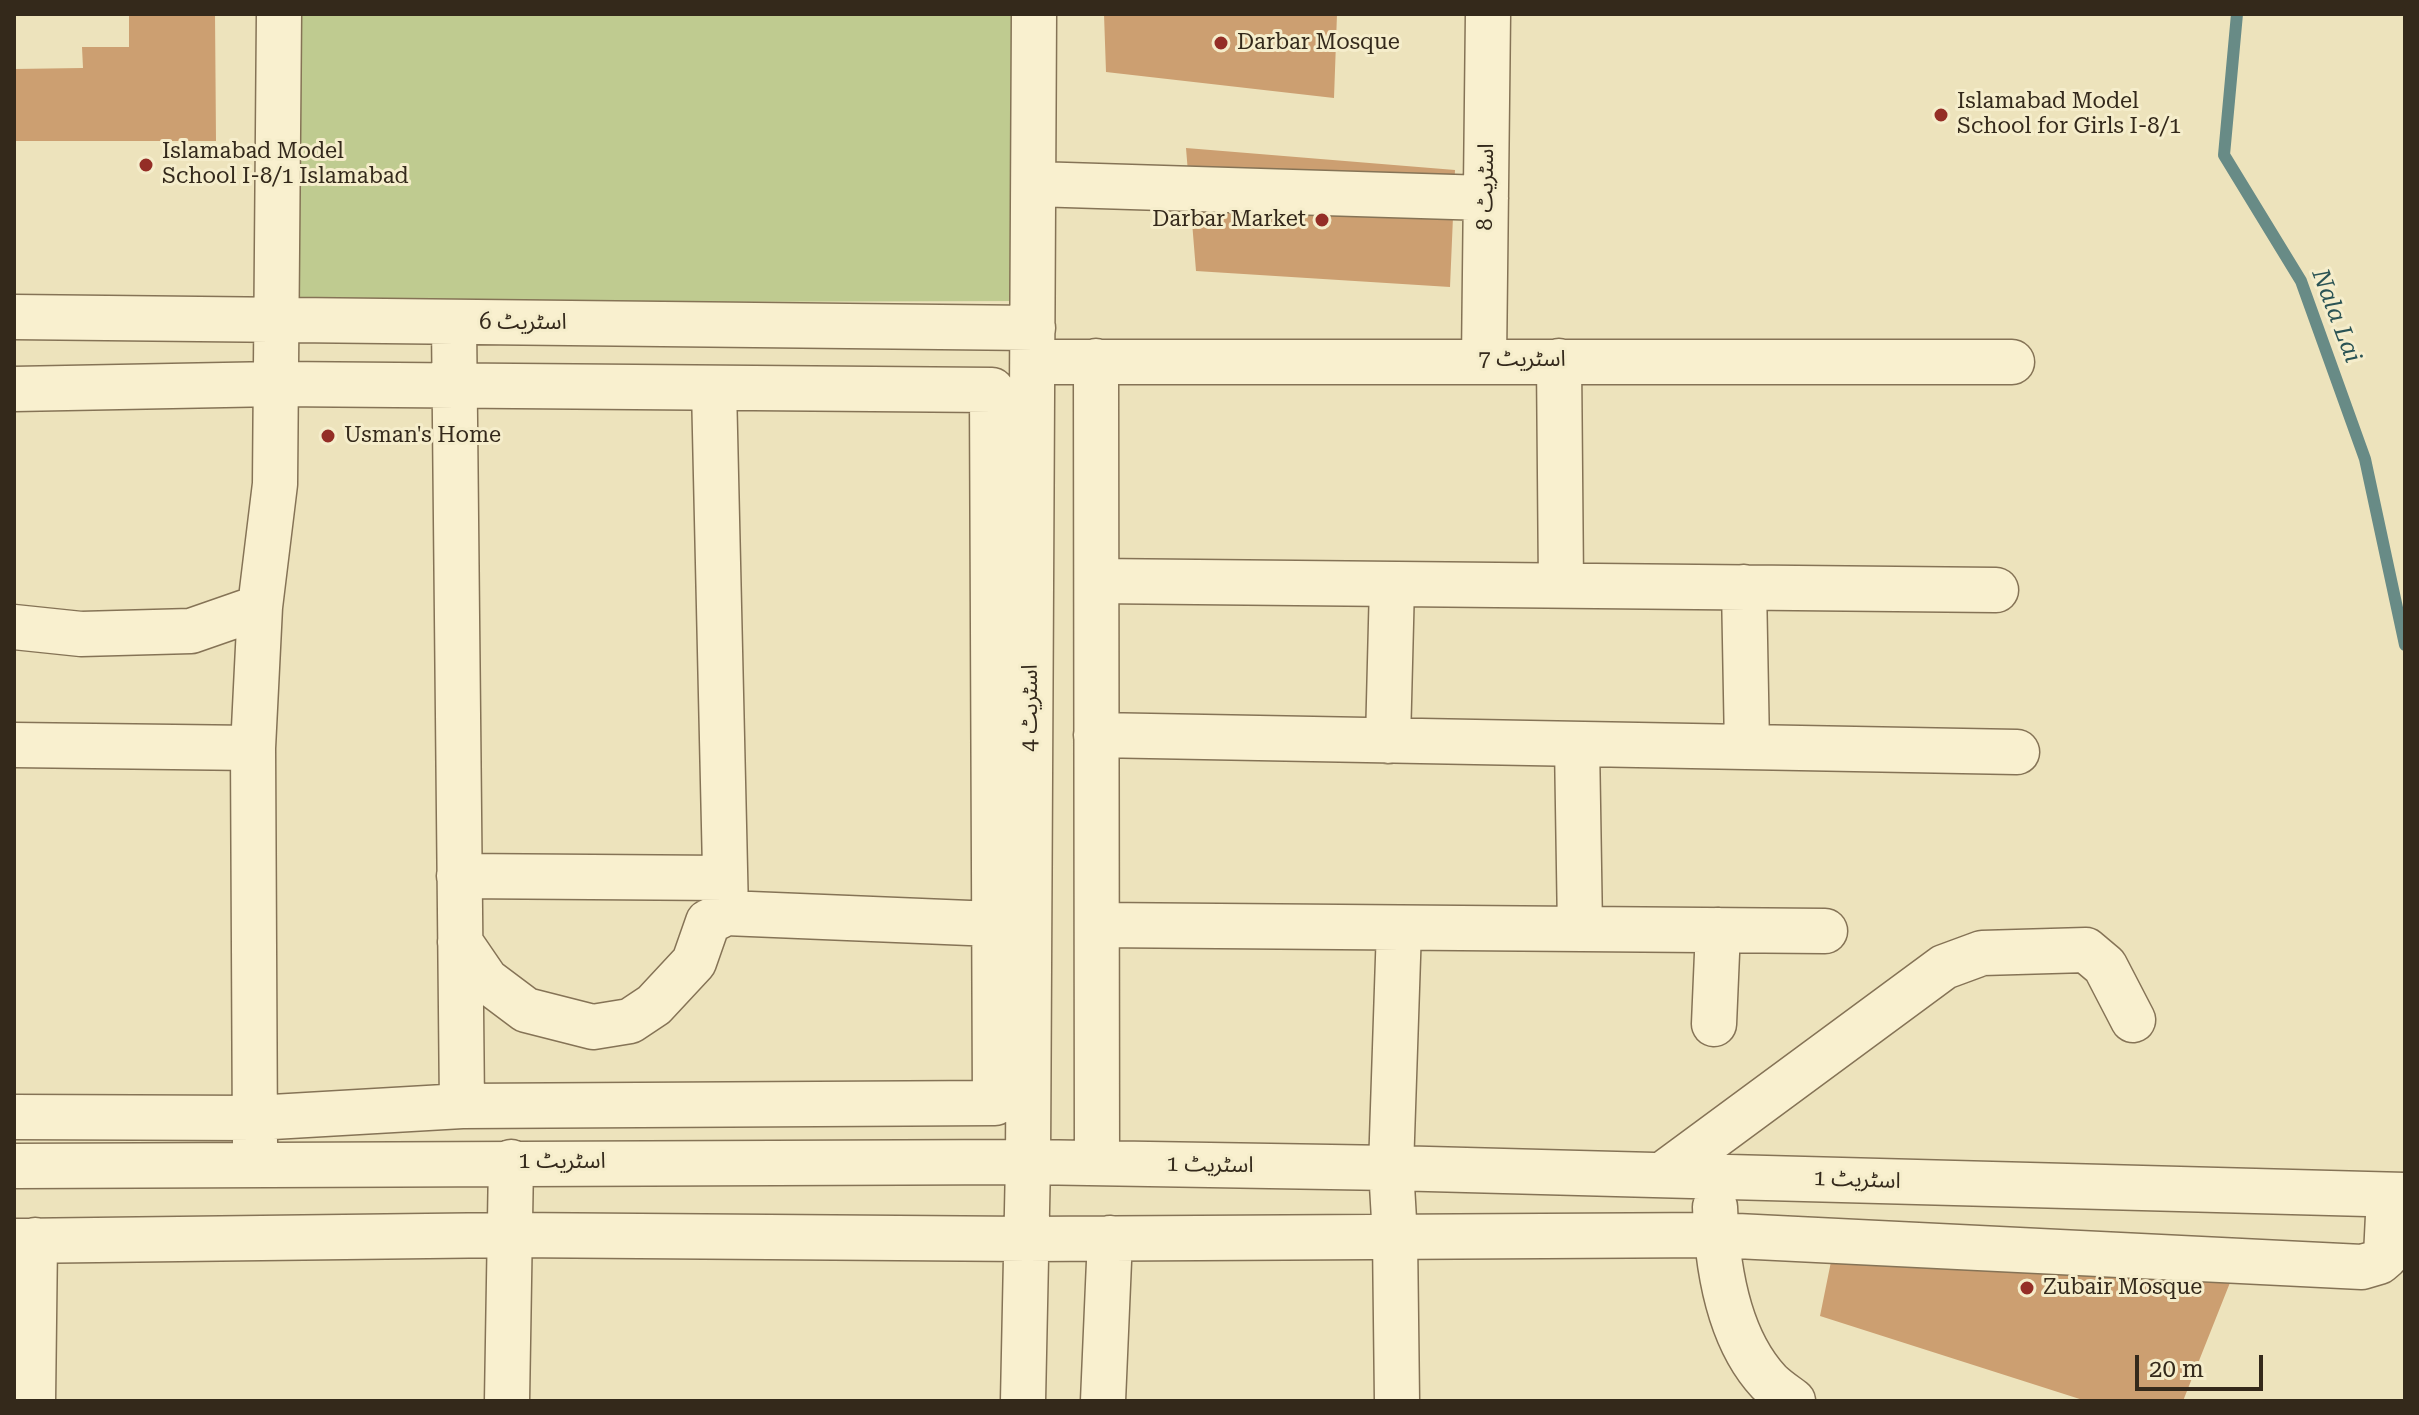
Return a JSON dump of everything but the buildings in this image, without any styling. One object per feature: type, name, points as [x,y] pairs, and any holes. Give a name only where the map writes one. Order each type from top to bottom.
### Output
[{"type":"street","points":[[255,1164],[253,748],[260,607],[275,484],[279,14]]},
{"type":"street","name":"اسٹریٹ 4","points":[[1023,1401],[1028,1162],[1034,14]]},
{"type":"street","name":"اسٹریٹ 8","points":[[1484,360],[1488,14]]},
{"type":"street","points":[[1034,184],[1486,198]]},
{"type":"street","name":"اسٹریٹ 6","points":[[14,317],[454,323],[1033,345]]},
{"type":"street","points":[[454,323],[462,1106]]},
{"type":"street","name":"اسٹریٹ 7","points":[[1033,345],[1096,361],[2012,362]]},
{"type":"street","points":[[1096,361],[1097,1163]]},
{"type":"street","points":[[1559,361],[1561,585]]},
{"type":"street","points":[[14,389],[277,384],[992,390],[995,1103],[462,1106],[255,1118],[14,1117]]},
{"type":"street","points":[[460,942],[486,980],[526,1010],[593,1027],[630,1021],[654,1005],[694,962],[708,922],[725,895],[714,388]]},
{"type":"street","points":[[1097,581],[1996,590]]},
{"type":"street","points":[[1388,741],[1392,584]]},
{"type":"street","points":[[1744,587],[1747,747]]},
{"type":"street","points":[[14,627],[81,634],[191,631],[260,607]]},
{"type":"street","points":[[1096,735],[2017,752]]},
{"type":"street","points":[[1577,744],[1580,929]]},
{"type":"street","points":[[14,745],[253,748]]},
{"type":"street","points":[[459,876],[725,895],[994,924]]},
{"type":"street","points":[[1097,925],[1825,931]]},
{"type":"street","points":[[1397,1401],[1391,1168],[1399,928]]},
{"type":"street","points":[[1714,1024],[1718,930]]},
{"type":"street","points":[[1662,1175],[1944,967],[1982,953],[2086,950],[2105,966],[2133,1020]]},
{"type":"street","points":[[507,1401],[511,1162]]},
{"type":"street","name":"اسٹریٹ 1","points":[[14,1166],[1028,1162],[1391,1168],[2397,1195]]},
{"type":"street","points":[[1713,1176],[1716,1235],[1730,1315],[1758,1369],[1770,1384],[1793,1401]]},
{"type":"street","points":[[33,1401],[25,1240],[510,1235],[1027,1239],[1716,1235],[2362,1267],[2379,1262],[2386,1256],[2397,1195]]},
{"type":"street","points":[[1103,1401],[1110,1238]]},
{"type":"green space","points":[[285,14],[1034,14],[1023,301],[286,303]]},
{"type":"waterway","name":"Nala Lai","points":[[2237,14],[2224,155],[2301,281],[2365,459],[2405,645]]},
{"type":"place","name":"Darbar Mosque","points":[[1221,43]]},
{"type":"place","name":"Islamabad Model School for Girls I-8/1","points":[[1941,115]]},
{"type":"place","name":"Islamabad Model School I-8/1 Islamabad","points":[[146,165]]},
{"type":"place","name":"Darbar Market","points":[[1322,220]]},
{"type":"place","name":"Usman's Home","points":[[328,436]]},
{"type":"place","name":"Zubair Mosque","points":[[2027,1288]]}]
